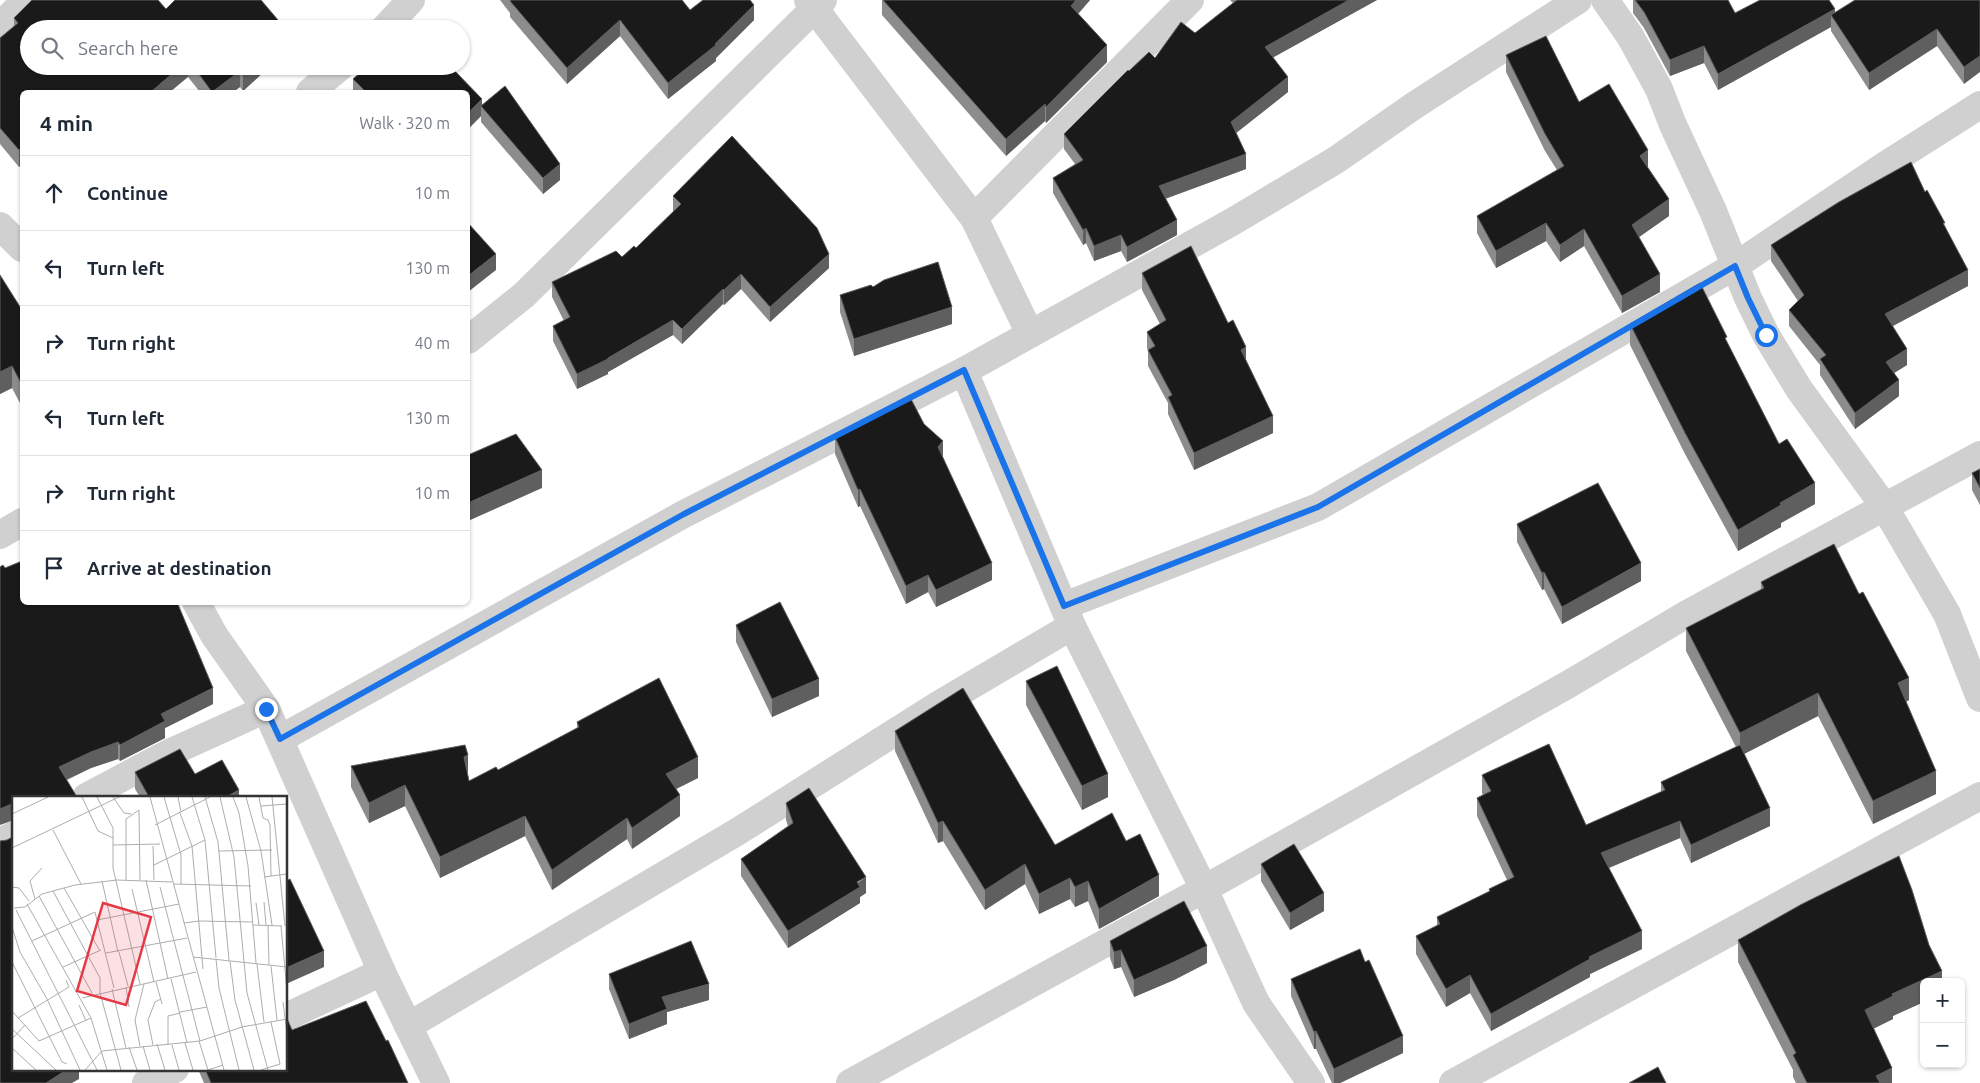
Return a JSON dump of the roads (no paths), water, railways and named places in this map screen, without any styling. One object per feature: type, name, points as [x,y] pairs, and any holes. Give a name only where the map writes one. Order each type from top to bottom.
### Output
[{"type":"street","points":[[0,26],[26,0]]},
{"type":"street","points":[[392,20],[411,0]]},
{"type":"street","points":[[974,218],[1190,0]]},
{"type":"street","points":[[280,739],[684,514],[964,370],[1232,222],[1336,160],[1415,105],[1578,0]]},
{"type":"street","points":[[1605,0],[1630,36],[1659,89],[1672,126],[1713,211],[1748,298],[1766,335],[1799,389],[1884,506],[1947,614],[1980,698]]},
{"type":"street","points":[[470,338],[524,295],[815,3],[974,218],[1030,334]]},
{"type":"street","points":[[312,90],[330,75]]},
{"type":"street","points":[[408,1026],[737,832],[938,706],[1068,616],[1318,507],[1735,266],[1884,166],[1980,105]]},
{"type":"street","points":[[0,226],[20,246]]},
{"type":"street","points":[[964,370],[1068,616],[1204,889],[1256,1003],[1311,1083]]},
{"type":"street","points":[[850,1083],[1204,889],[1569,684],[1687,614],[1980,454]]},
{"type":"street","points":[[0,535],[20,523]]},
{"type":"street","points":[[198,605],[214,635],[266,709],[382,972],[436,1083]]},
{"type":"street","points":[[88,796],[167,754],[266,709]]},
{"type":"street","points":[[1453,1083],[1980,796]]},
{"type":"street","points":[[0,842],[12,836]]},
{"type":"street","points":[[288,1016],[382,972]]},
{"type":"street","points":[[146,1083],[173,1070]]}]
